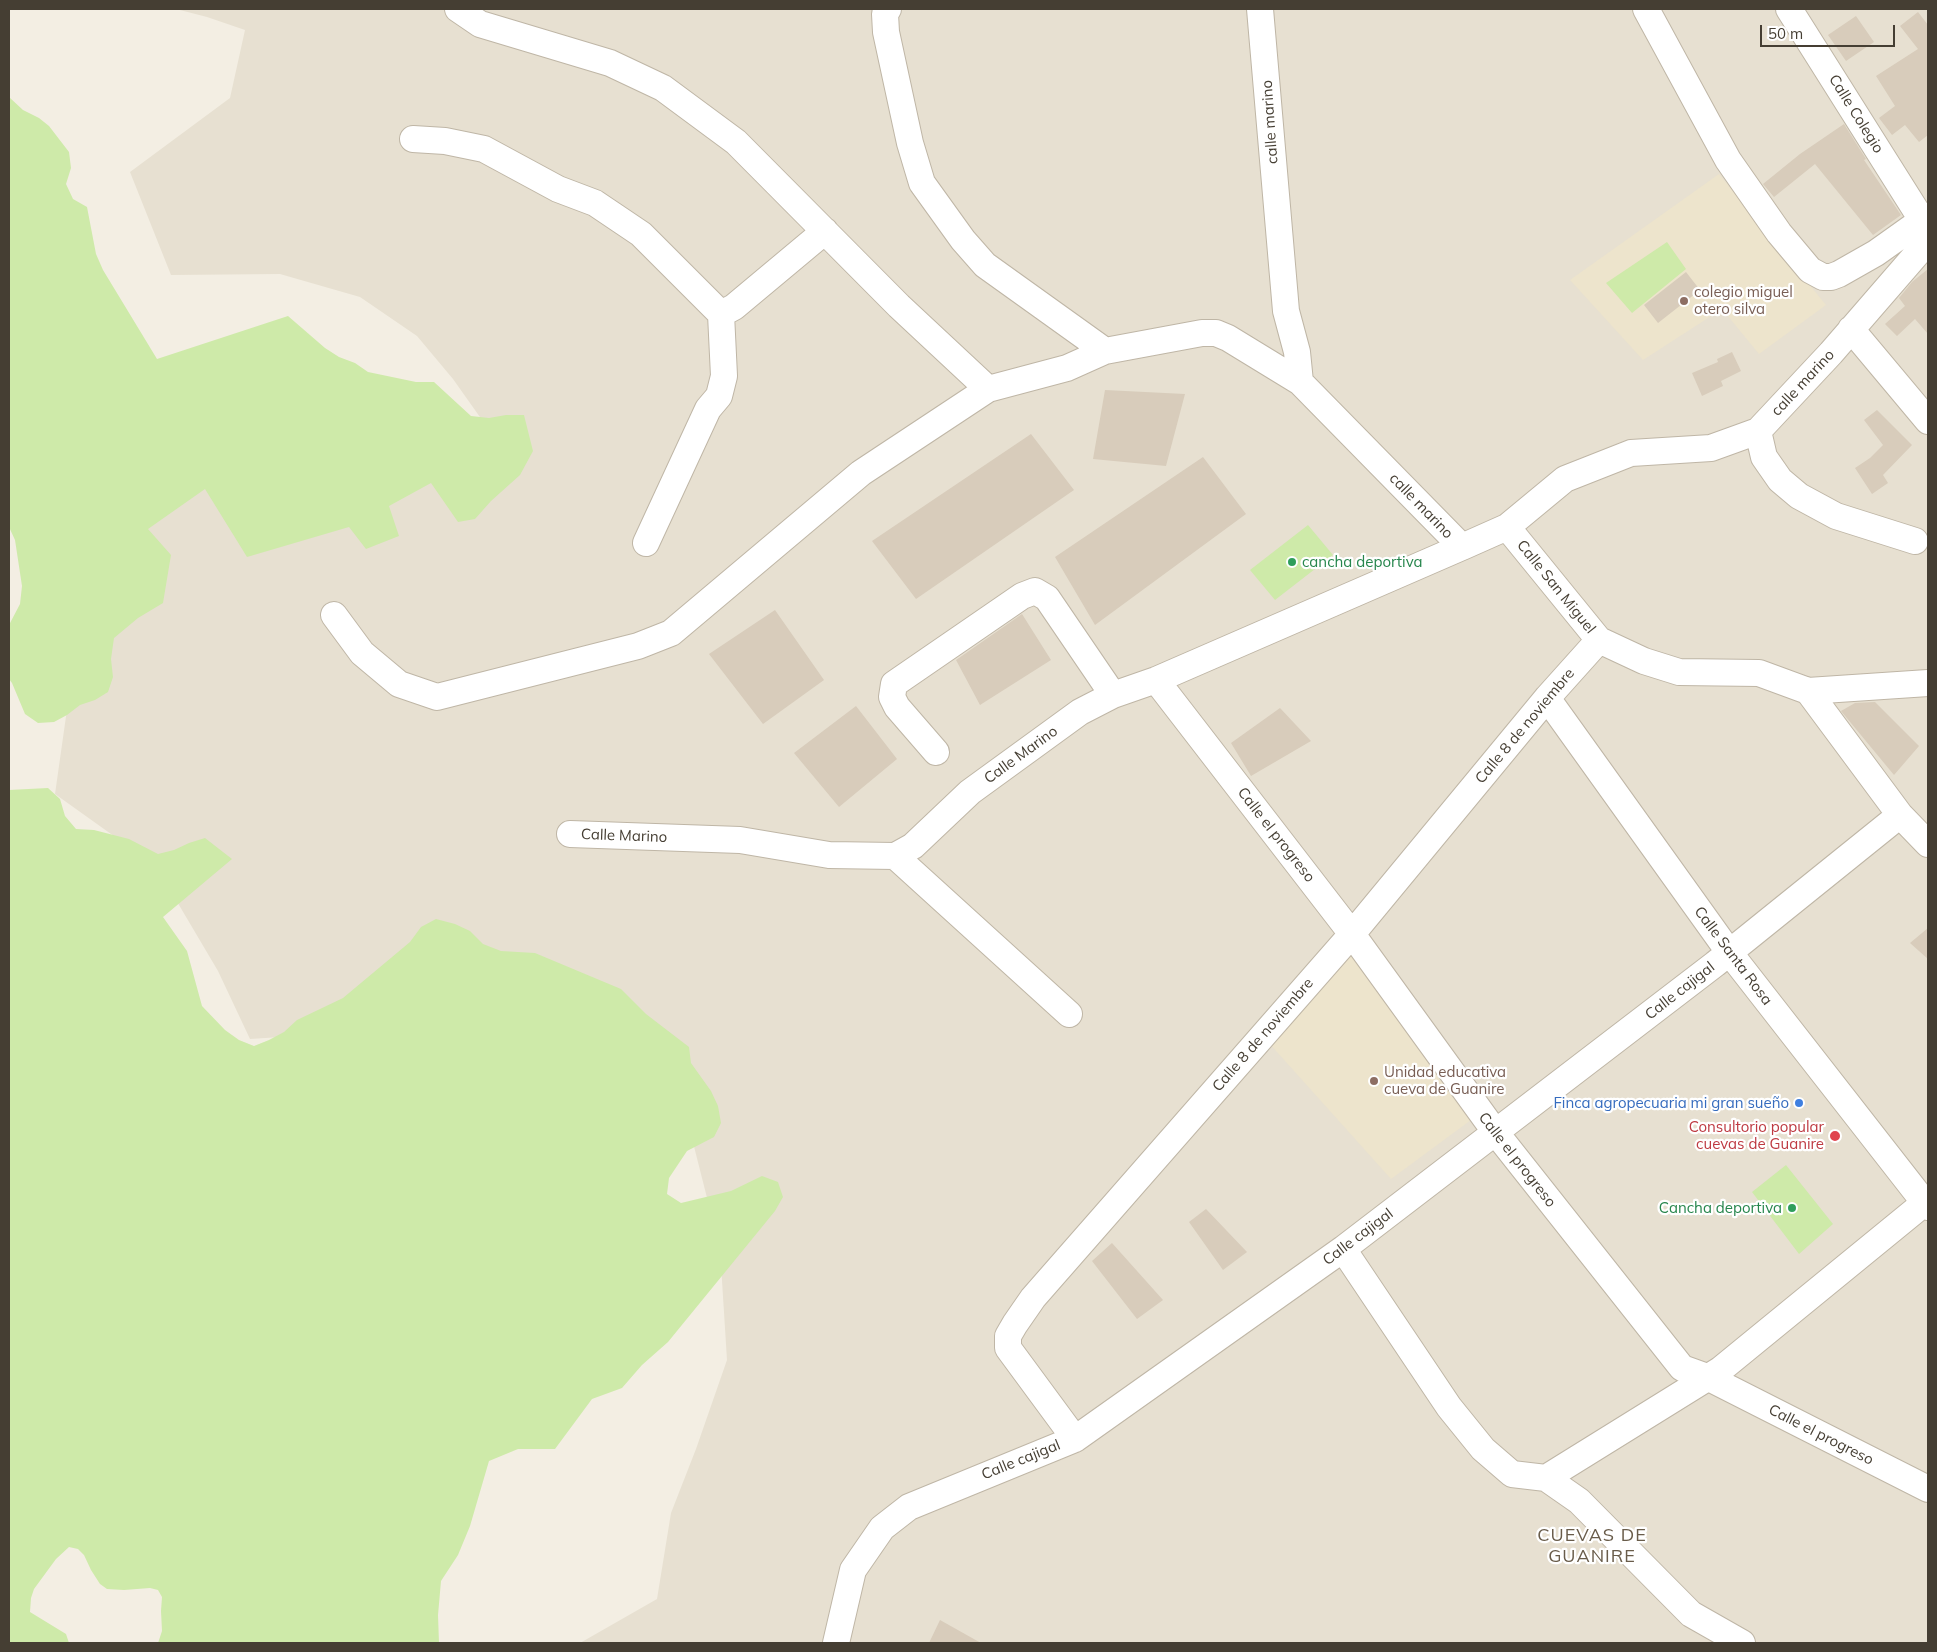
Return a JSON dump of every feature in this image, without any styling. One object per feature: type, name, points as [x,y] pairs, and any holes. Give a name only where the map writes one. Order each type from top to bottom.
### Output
[{"type":"street","points":[[458,9],[480,24],[610,63],[663,88],[736,142],[898,306],[988,390]]},
{"type":"street","points":[[888,9],[885,14],[886,32],[910,143],[922,183],[963,240],[985,265],[1105,351]]},
{"type":"street","name":"calle marino","points":[[1260,9],[1286,311],[1297,352],[1300,382],[1462,547],[1507,527],[1565,479],[1631,453],[1710,448],[1758,431],[1852,330],[1926,226]]},
{"type":"street","points":[[1646,9],[1728,160],[1779,233],[1810,270],[1823,277],[1839,274],[1926,226]]},
{"type":"street","name":"Calle Colegio","points":[[1789,9],[1926,226]]},
{"type":"street","points":[[413,139],[445,141],[484,149],[558,189],[595,203],[641,234],[721,314],[724,376],[719,396],[708,409],[646,543]]},
{"type":"street","points":[[721,314],[734,306],[824,231]]},
{"type":"street","points":[[1852,330],[1928,421]]},
{"type":"street","points":[[334,615],[362,653],[399,684],[437,697],[638,646],[671,633],[862,474],[988,390],[1067,368],[1105,351],[1202,333],[1216,334],[1228,338],[1300,382]]},
{"type":"street","points":[[1758,431],[1764,457],[1780,480],[1799,496],[1836,516],[1915,541]]},
{"type":"street","name":"Calle San Miguel","points":[[1507,527],[1599,640],[1644,661],[1679,672],[1759,673],[1808,690],[1928,683]]},
{"type":"street","name":"Calle Marino","points":[[570,834],[740,840],[829,855],[895,856],[913,846],[970,792],[1080,712],[1113,695],[1156,680],[1462,547]]},
{"type":"street","points":[[936,752],[897,707],[892,697],[894,684],[1022,596],[1036,591],[1047,598],[1113,695]]},
{"type":"street","name":"Calle 8 de noviembre","points":[[1075,1438],[1008,1348],[1008,1336],[1015,1324],[1033,1298],[1352,934],[1547,698],[1599,640]]},
{"type":"street","name":"Calle el progreso","points":[[1156,680],[1352,934],[1496,1133],[1682,1368],[1707,1377],[1928,1489]]},
{"type":"street","points":[[1808,690],[1900,815],[1928,844]]},
{"type":"street","name":"Calle Santa Rosa","points":[[1547,698],[1728,952],[1927,1203]]},
{"type":"street","name":"Calle cajigal","points":[[838,1642],[853,1570],[882,1528],[908,1507],[1075,1438],[1343,1250],[1728,952],[1900,815]]},
{"type":"street","points":[[895,856],[1069,1014]]},
{"type":"street","points":[[1546,1478],[1720,1370],[1927,1203]]},
{"type":"street","points":[[1343,1250],[1449,1407],[1483,1449],[1512,1474],[1546,1478],[1579,1501],[1691,1614],[1742,1643]]},
{"type":"shaded area","points":[[176,9],[1928,9],[1928,1643],[580,1643],[657,1599],[671,1513],[727,1360],[720,1249],[685,1111],[372,1031],[250,1039],[218,971],[179,905],[132,849],[55,794],[99,484],[487,427],[453,379],[417,336],[360,297],[280,274],[171,275],[130,172],[230,98],[245,30]]},
{"type":"shaded area","points":[[1719,174],[1826,305],[1759,354],[1722,309],[1643,360],[1570,280]]},
{"type":"shaded area","name":"Unidad educativa cueva de Guanire","points":[[1354,949],[1471,1120],[1391,1179],[1268,1042]]},
{"type":"green space","points":[[9,97],[23,110],[39,118],[49,126],[69,152],[71,168],[66,184],[73,199],[87,207],[96,254],[103,270],[157,359],[288,316],[325,348],[339,357],[355,363],[368,372],[416,382],[434,382],[471,416],[489,418],[506,415],[524,415],[533,451],[520,475],[491,501],[475,519],[458,522],[431,483],[389,506],[399,536],[366,549],[349,527],[247,557],[205,489],[148,529],[171,555],[163,603],[138,618],[114,638],[111,659],[113,677],[108,692],[95,700],[80,705],[54,722],[38,723],[25,714],[9,679],[9,625],[20,604],[22,586],[15,540],[9,527]]},
{"type":"green space","points":[[1667,242],[1686,269],[1632,313],[1606,283]]},
{"type":"green space","name":"cancha deportiva","points":[[1308,525],[1333,555],[1275,600],[1250,570]]},
{"type":"green space","points":[[48,788],[60,799],[65,816],[76,829],[94,830],[129,839],[158,854],[205,838],[232,859],[163,917],[187,951],[202,1006],[225,1030],[239,1040],[254,1046],[284,1032],[297,1020],[343,998],[410,942],[421,927],[436,919],[455,924],[470,931],[483,944],[501,951],[535,953],[621,989],[646,1014],[689,1047],[691,1063],[711,1091],[718,1106],[721,1123],[714,1137],[687,1151],[669,1178],[667,1194],[681,1203],[731,1191],[762,1176],[778,1182],[783,1197],[775,1211],[668,1342],[642,1365],[622,1388],[592,1399],[555,1449],[518,1449],[489,1461],[470,1526],[458,1555],[441,1581],[438,1615],[439,1643],[158,1643],[162,1631],[162,1597],[158,1590],[150,1588],[107,1589],[100,1584],[84,1555],[78,1549],[69,1547],[56,1559],[34,1589],[30,1612],[66,1634],[69,1643],[9,1643],[9,790]]},
{"type":"green space","name":"Cancha deportiva","points":[[1786,1165],[1833,1224],[1799,1254],[1752,1192]]},
{"type":"building","points":[[1918,12],[1928,25],[1928,135],[1919,142],[1905,125],[1892,135],[1879,118],[1895,106],[1876,76],[1918,49],[1900,26]]},
{"type":"building","points":[[1856,16],[1874,42],[1846,61],[1828,35]]},
{"type":"building","points":[[1844,124],[1866,159],[1864,160],[1901,215],[1873,235],[1815,164],[1774,197],[1763,184],[1800,154]]},
{"type":"building","points":[[1928,269],[1928,334],[1915,319],[1897,336],[1885,324],[1905,306],[1899,298],[1912,282]]},
{"type":"building","points":[[1686,272],[1700,290],[1658,323],[1644,305]]},
{"type":"building","points":[[1732,352],[1741,371],[1721,381],[1723,386],[1702,396],[1692,373],[1718,362],[1717,359]]},
{"type":"building","points":[[1105,390],[1185,394],[1166,466],[1093,459]]},
{"type":"building","points":[[1877,410],[1912,445],[1883,475],[1888,483],[1872,494],[1855,468],[1870,458],[1883,445],[1864,420]]},
{"type":"building","points":[[1031,434],[1074,490],[916,599],[872,541]]},
{"type":"building","points":[[1203,457],[1246,514],[1095,625],[1055,557]]},
{"type":"building","points":[[775,610],[824,680],[763,724],[709,654]]},
{"type":"building","points":[[1022,614],[1051,660],[980,705],[956,660]]},
{"type":"building","points":[[1875,702],[1919,746],[1894,775],[1841,711],[1855,703]]},
{"type":"building","points":[[856,706],[897,759],[839,807],[794,753]]},
{"type":"building","points":[[1280,708],[1311,741],[1251,776],[1231,743]]},
{"type":"building","points":[[1928,928],[1928,959],[1910,943]]},
{"type":"building","points":[[1206,1209],[1247,1252],[1223,1270],[1189,1222]]},
{"type":"building","points":[[1112,1243],[1163,1300],[1137,1319],[1092,1261]]},
{"type":"building","points":[[940,1620],[981,1643],[929,1643]]},
{"type":"place","name":"colegio miguel otero silva","points":[[1684,301]]},
{"type":"place","name":"cancha deportiva","points":[[1292,562]]},
{"type":"place","name":"Unidad educativa cueva de Guanire","points":[[1374,1081]]},
{"type":"place","name":"Finca agropecuaria mi gran sueño","points":[[1799,1103]]},
{"type":"place","name":"Consultorio popular cuevas de Guanire","points":[[1835,1136]]},
{"type":"place","name":"Cancha deportiva","points":[[1792,1208]]},
{"type":"district","name":"CUEVAS DE GUANIRE","points":[[1592,1546]]}]
